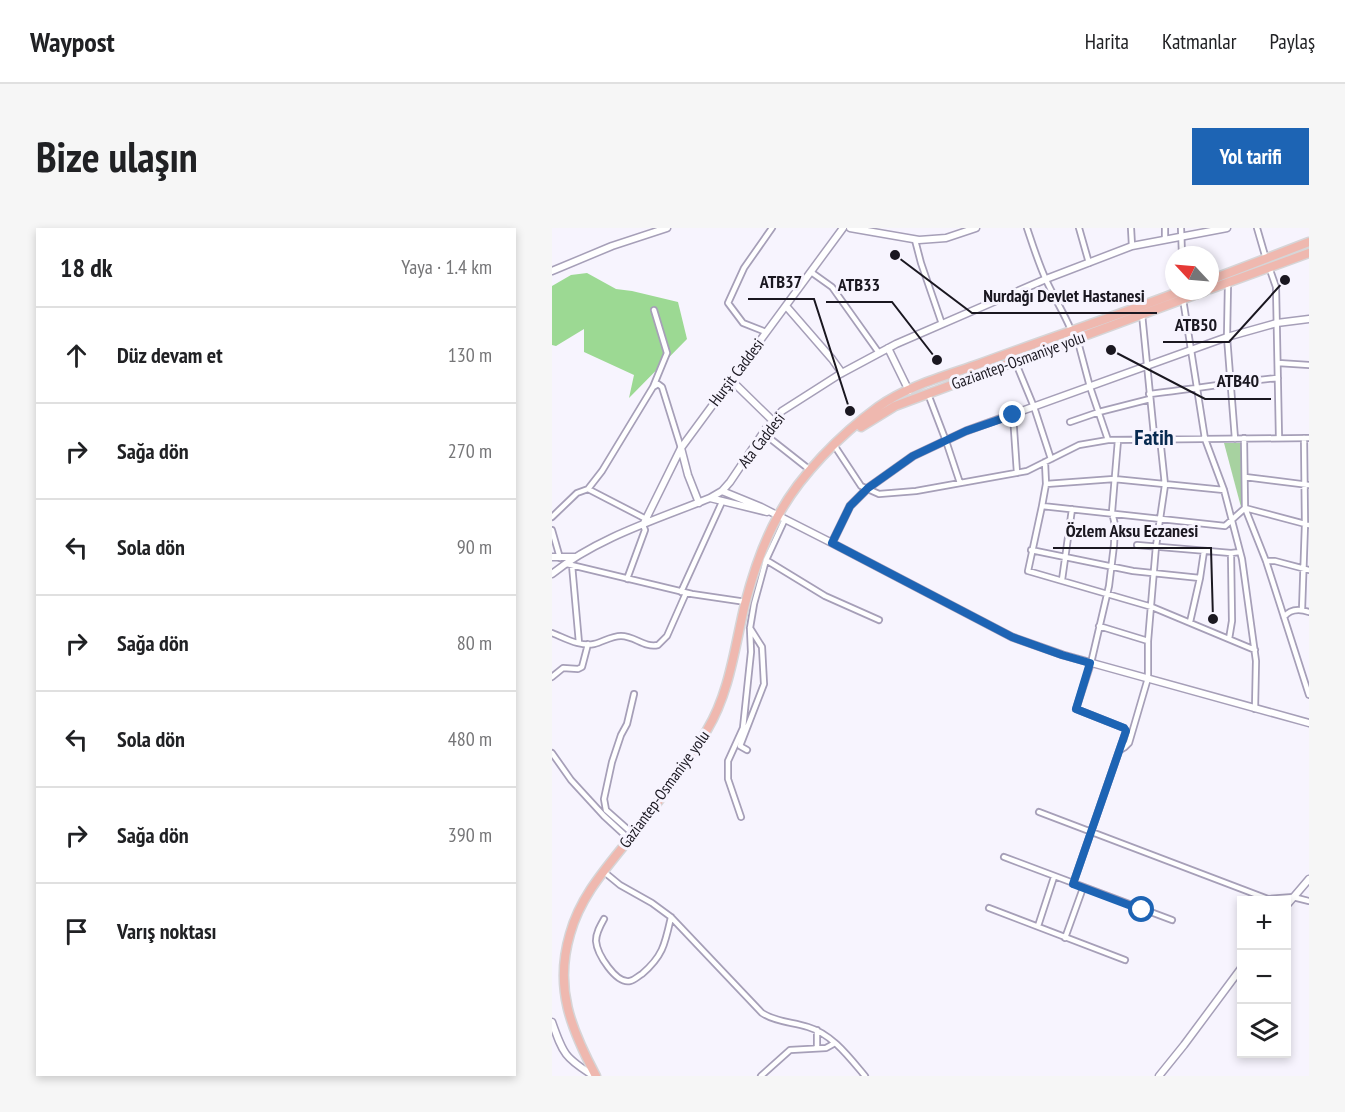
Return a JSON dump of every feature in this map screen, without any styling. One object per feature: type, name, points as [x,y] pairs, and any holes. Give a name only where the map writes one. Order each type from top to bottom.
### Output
[{"type":"highway","points":[[1219,277],[1309,242]]},
{"type":"highway","points":[[1219,286],[1309,253]]},
{"type":"highway","name":"Gaziantep-Osmaniye yolu","points":[[595,1076],[582,1050],[565,1002],[564,973],[569,935],[583,900],[603,871],[670,787],[710,726],[721,701],[756,566],[781,518],[810,471],[836,444],[879,406],[921,385],[1071,330],[1166,300]]},
{"type":"highway","name":"Gaziantep-Osmaniye yolu","points":[[836,444],[896,406],[1142,314],[1171,300]]},
{"type":"street","points":[[552,271],[612,246],[667,228]]},
{"type":"street","points":[[766,332],[761,328],[743,323],[728,303],[744,268],[772,228]]},
{"type":"street","name":"Hurşit Caddesi","points":[[645,522],[681,447],[843,228]]},
{"type":"street","points":[[850,228],[915,240],[946,238],[976,228]]},
{"type":"street","points":[[1027,228],[1046,279],[1057,302],[1062,307],[1071,330]]},
{"type":"street","points":[[1079,228],[1089,263]]},
{"type":"street","points":[[1131,228],[1132,246]]},
{"type":"street","points":[[1165,228],[1165,240]]},
{"type":"street","points":[[1181,228],[1182,246]]},
{"type":"street","name":"Ata Caddesi","points":[[725,492],[763,433],[782,411],[842,373],[888,348],[1046,279],[1132,246],[1227,228]]},
{"type":"street","points":[[1257,228],[1276,287],[1279,438]]},
{"type":"street","points":[[915,240],[942,324]]},
{"type":"street","points":[[811,272],[832,287],[879,353]]},
{"type":"street","points":[[1228,283],[1227,337],[1235,438]]},
{"type":"street","points":[[1183,300],[1205,439],[1224,490],[1240,552],[1255,650],[1255,709]]},
{"type":"street","points":[[786,306],[842,373]]},
{"type":"street","points":[[552,517],[577,493],[588,489],[602,471],[656,383],[667,353],[654,310]]},
{"type":"street","points":[[1120,750],[1129,743],[1148,678],[1148,641],[1156,546],[1165,484],[1161,447],[1154,435],[1142,314]]},
{"type":"street","points":[[832,543],[850,506],[868,488],[913,456],[966,431],[1227,337],[1277,323],[1309,319]]},
{"type":"street","points":[[1077,338],[1090,387],[1108,440]]},
{"type":"street","points":[[888,348],[909,391]]},
{"type":"street","points":[[1015,360],[1051,459]]},
{"type":"street","points":[[1278,363],[1309,365]]},
{"type":"street","points":[[1071,422],[1150,397],[1230,382],[1278,378]]},
{"type":"street","points":[[731,380],[773,421]]},
{"type":"street","points":[[656,383],[662,387],[688,475],[699,503]]},
{"type":"street","points":[[928,394],[960,483]]},
{"type":"street","points":[[1013,415],[1017,473]]},
{"type":"street","points":[[763,433],[810,471]]},
{"type":"street","points":[[1244,438],[1245,508],[1266,561],[1309,696]]},
{"type":"street","points":[[836,444],[861,486],[879,494],[916,491],[1027,471],[1079,445],[1108,440],[1306,438],[1306,570],[1302,610]]},
{"type":"street","points":[[1073,884],[1120,750],[1125,729],[1076,709],[1090,663],[1112,567],[1115,525],[1112,512],[1118,440]]},
{"type":"street","points":[[1045,462],[1046,484],[1028,571],[1152,607],[1255,650]]},
{"type":"street","points":[[1245,477],[1307,484]]},
{"type":"street","points":[[1046,484],[1114,479],[1224,490]]},
{"type":"street","points":[[588,489],[645,522]]},
{"type":"street","points":[[552,633],[579,643],[588,644],[622,636],[633,638],[647,646],[658,645],[667,636],[725,492]]},
{"type":"street","points":[[552,574],[578,557],[645,522],[725,492],[832,543],[1012,637],[1062,655],[1309,723]]},
{"type":"street","points":[[710,498],[768,512]]},
{"type":"street","points":[[1042,506],[1225,526],[1245,508]]},
{"type":"street","points":[[1062,580],[1072,508]]},
{"type":"street","points":[[1245,508],[1307,524]]},
{"type":"street","points":[[741,817],[728,779],[728,761],[743,728],[752,652],[750,628],[754,604],[781,518]]},
{"type":"street","points":[[627,579],[645,530],[645,522]]},
{"type":"street","points":[[552,530],[560,558]]},
{"type":"street","points":[[1137,545],[1240,552]]},
{"type":"street","points":[[1031,550],[1132,571],[1200,578]]},
{"type":"street","points":[[1190,622],[1204,551]]},
{"type":"street","points":[[1229,639],[1232,621],[1231,553]]},
{"type":"street","points":[[552,557],[578,557]]},
{"type":"street","points":[[766,561],[825,596],[879,620]]},
{"type":"street","points":[[1266,561],[1275,561],[1306,570]]},
{"type":"street","points":[[569,564],[684,592],[746,602]]},
{"type":"street","points":[[569,564],[579,643]]},
{"type":"street","points":[[1284,617],[1290,611],[1309,612]]},
{"type":"street","points":[[1099,626],[1148,641]]},
{"type":"street","points":[[747,750],[740,746],[764,684],[762,647],[750,628]]},
{"type":"street","points":[[552,677],[563,668],[579,669],[582,667],[588,644]]},
{"type":"street","points":[[1301,669],[1309,671]]},
{"type":"street","points":[[631,836],[606,810],[604,799],[612,762],[627,724],[634,694]]},
{"type":"street","points":[[552,753],[571,780],[604,816],[631,836]]},
{"type":"street","points":[[1039,812],[1258,896]]},
{"type":"street","points":[[1004,857],[1172,920]]},
{"type":"street","points":[[603,871],[671,917],[762,1013],[778,1020],[817,1030],[835,1043],[865,1076]]},
{"type":"street","points":[[1038,926],[1054,877]]},
{"type":"street","points":[[1291,900],[1309,879]]},
{"type":"street","points":[[1065,938],[1083,888]]},
{"type":"street","points":[[1293,897],[1309,901]]},
{"type":"street","points":[[988,908],[1125,960]]},
{"type":"street","points":[[604,920],[597,935],[597,946],[608,968],[628,982],[634,980],[659,956],[664,946],[671,917]]},
{"type":"street","points":[[1159,1076],[1237,974]]},
{"type":"street","points":[[552,1022],[559,1043],[570,1060],[595,1076]]},
{"type":"street","points":[[817,1030],[818,1048]]},
{"type":"street","points":[[761,1076],[790,1050],[829,1047],[835,1043]]},
{"type":"green space","points":[[587,273],[616,289],[678,302],[687,339],[629,398],[634,375],[584,352],[584,329],[556,346],[552,345],[552,286],[571,275]]},
{"type":"green space","points":[[1224,443],[1241,443],[1241,507]]},
{"type":"place","name":"Nurdağı Devlet Hastanesi","points":[[895,255]]},
{"type":"place","name":"ATB50","points":[[1285,280]]},
{"type":"place","name":"ATB40","points":[[1111,350]]},
{"type":"place","name":"ATB33","points":[[937,360]]},
{"type":"place","name":"ATB37","points":[[850,411]]},
{"type":"place","name":"Özlem Aksu Eczanesi","points":[[1213,619]]},
{"type":"district","name":"Fatih","points":[[1154,437]]},
{"type":"route","points":[[1013,415],[966,431],[913,456],[855,500],[840,523],[832,543],[1012,637],[1090,663],[1076,709],[1124,728],[1126,731],[1073,884],[1142,910]]}]
